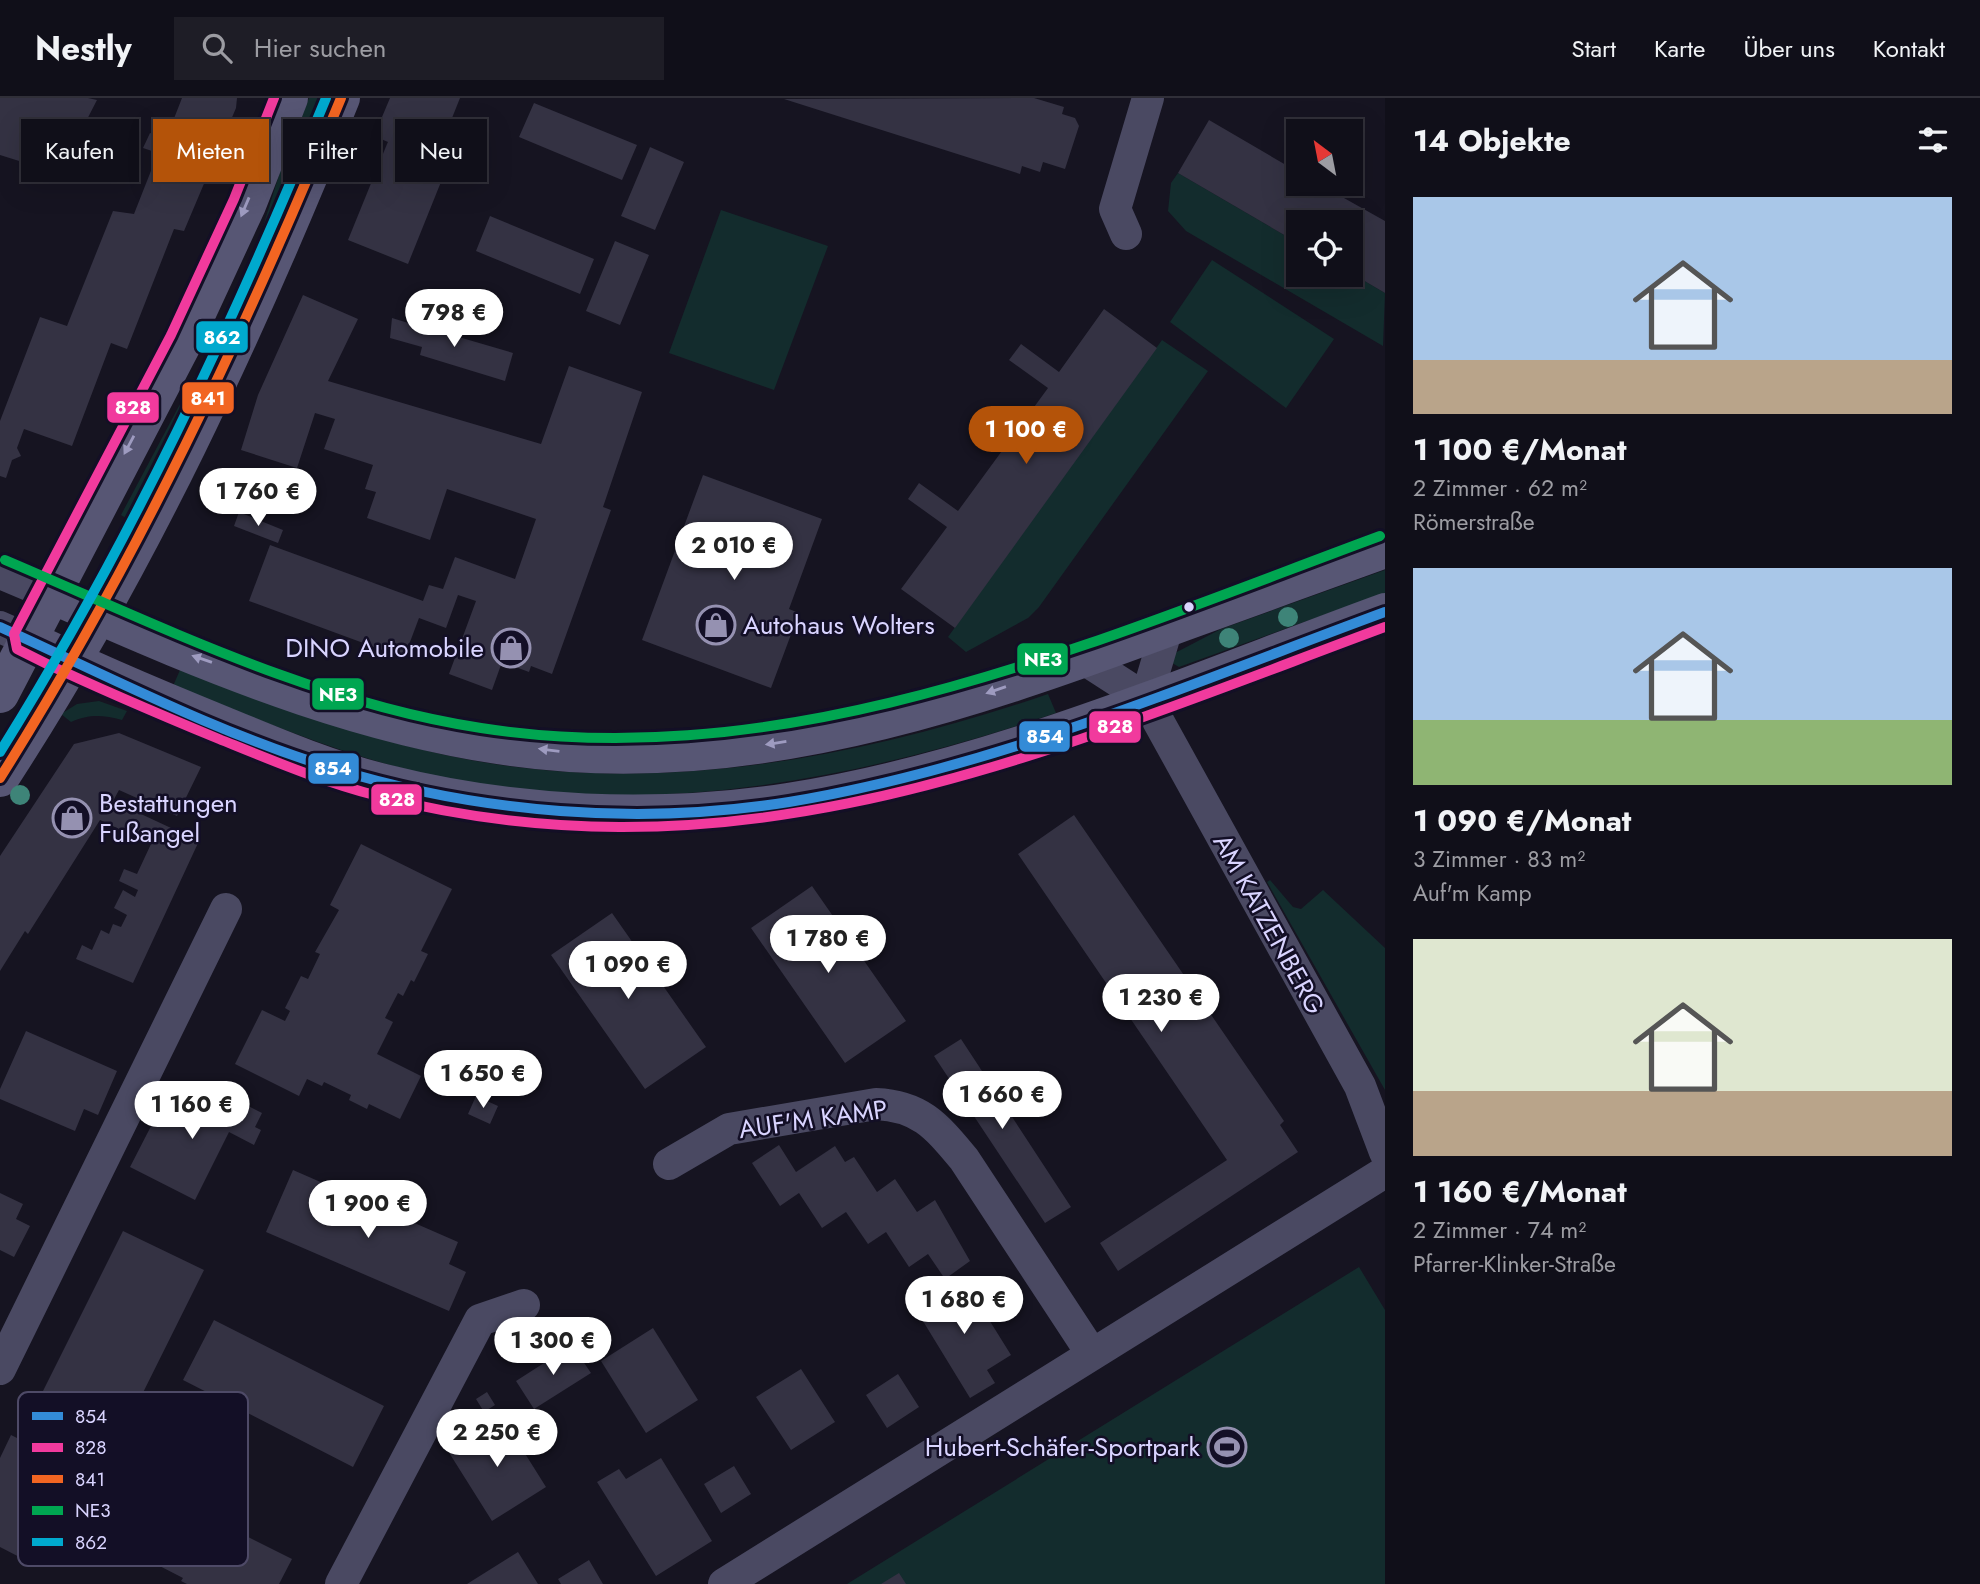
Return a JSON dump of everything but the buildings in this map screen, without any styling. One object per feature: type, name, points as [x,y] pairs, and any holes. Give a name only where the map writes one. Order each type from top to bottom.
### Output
[{"type":"main road","points":[[0,694],[13,633],[50,594],[184,341],[247,205],[289,98]]},
{"type":"main road","points":[[0,778],[99,616],[229,362],[284,238],[341,98]]},
{"type":"main road","points":[[50,594],[178,651],[324,702],[478,741],[570,753],[681,752],[800,739],[874,724],[975,697],[1385,549]]},
{"type":"main road","points":[[13,633],[72,661],[303,758],[384,783],[475,800],[570,812],[693,813],[814,797],[968,761],[1385,612]]},
{"type":"street","points":[[1126,234],[1115,209],[1148,98]]},
{"type":"street","points":[[0,573],[50,594]]},
{"type":"street","points":[[1146,699],[1167,628]]},
{"type":"street","name":"AM KATZENBERG","points":[[1084,659],[1146,699],[1360,1086],[1385,1152]]},
{"type":"street","points":[[0,1369],[226,909]]},
{"type":"street","name":"AUF'M KAMP","points":[[669,1164],[729,1129],[876,1104],[896,1105],[917,1112],[941,1131],[964,1159],[1092,1353]]},
{"type":"street","points":[[724,1584],[1385,1172]]},
{"type":"street","points":[[341,1584],[480,1320],[524,1305]]},
{"type":"green space","points":[[309,98],[324,98],[315,119],[300,119]]},
{"type":"green space","points":[[283,162],[283,182],[289,182],[219,347],[129,520],[121,515],[213,342],[257,246]]},
{"type":"green space","points":[[1178,173],[1286,236],[1286,287],[1363,287],[1363,280],[1385,293],[1383,346],[1186,231],[1168,211],[1171,183]]},
{"type":"green space","points":[[721,210],[828,246],[774,390],[669,353]]},
{"type":"green space","points":[[1212,260],[1334,339],[1286,408],[1170,322]]},
{"type":"green space","points":[[1162,340],[1208,371],[1039,607],[1028,618],[966,652],[948,637]]},
{"type":"green space","points":[[1385,570],[1385,593],[1179,667],[1172,663],[1173,654],[1221,629]]},
{"type":"green space","points":[[180,670],[370,736],[448,756],[559,771],[630,773],[772,763],[912,735],[1048,694],[1056,713],[894,760],[812,777],[730,789],[647,795],[564,794],[480,785],[397,767],[340,750],[173,686]]},
{"type":"green space","points":[[99,701],[127,711],[122,720],[96,716],[71,722],[61,714],[77,704]]},
{"type":"green space","points":[[1270,880],[1293,907],[1301,909],[1323,890],[1385,948],[1385,1090],[1267,882]]},
{"type":"green space","name":"Hubert-Schäfer-Sportpark","points":[[1359,1267],[1385,1310],[1385,1584],[847,1584]]},
{"type":"transit line","name":"828","points":[[274,98],[234,199],[171,335],[14,634],[17,649],[45,663],[219,739],[297,770],[378,796],[513,821],[643,827],[769,817],[893,794],[1015,760],[1137,719],[1385,627]]},
{"type":"transit line","name":"862","points":[[0,752],[93,594],[177,432],[254,266],[326,98]]},
{"type":"transit line","name":"841","points":[[0,778],[97,614],[185,446],[266,273],[341,98]]},
{"type":"transit line","name":"NE3","points":[[5,560],[238,659],[358,700],[481,728],[598,738],[713,733],[827,716],[940,690],[1052,656],[1380,536]]},
{"type":"transit line","name":"854","points":[[0,627],[207,722],[335,769],[446,796],[560,811],[618,814],[675,813],[789,802],[942,768],[1017,746],[1165,695],[1385,612]]},
{"type":"place","name":"Autohaus Wolters","points":[[716,625]]},
{"type":"place","name":"DINO Automobile","points":[[511,648]]},
{"type":"place","name":"Bestattungen Fußangel","points":[[72,818]]},
{"type":"place","name":"Hubert-Schäfer-Sportpark","points":[[1227,1447]]}]
